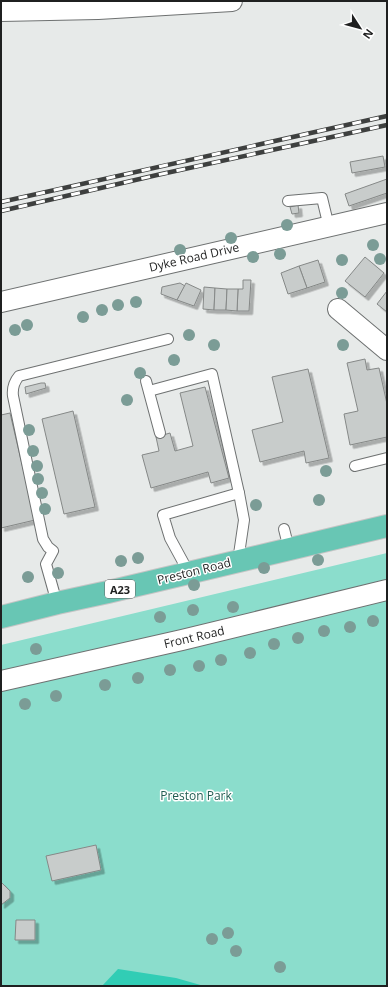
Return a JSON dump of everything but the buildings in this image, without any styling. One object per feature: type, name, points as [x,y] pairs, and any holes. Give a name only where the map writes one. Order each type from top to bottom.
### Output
[{"type":"highway","name":"Preston Road","points":[[1,617],[238,561],[287,539],[387,526]]},
{"type":"street","points":[[1,11],[98,9],[232,1]]},
{"type":"street","name":"Dyke Road Drive","points":[[1,302],[387,213]]},
{"type":"street","points":[[338,308],[350,320],[387,350]]},
{"type":"street","name":"Front Road","points":[[1,681],[189,638],[387,590]]},
{"type":"lane","points":[[288,201],[322,198],[329,227]]},
{"type":"lane","points":[[56,603],[46,564],[53,551],[48,547],[43,539],[13,396],[12,389],[14,382],[19,376],[168,339]]},
{"type":"lane","points":[[149,391],[212,374],[244,520],[238,561]]},
{"type":"lane","points":[[146,381],[160,433]]},
{"type":"lane","points":[[356,466],[387,458]]},
{"type":"lane","points":[[189,573],[170,538],[163,515],[239,493]]},
{"type":"green space","name":"Preston Park","points":[[387,553],[387,986],[1,986],[1,645]]},
{"type":"green space","points":[[118,969],[176,978],[204,986],[102,986]]},
{"type":"railway","points":[[1,202],[387,116]]},
{"type":"railway","points":[[1,211],[157,175],[387,125]]}]
